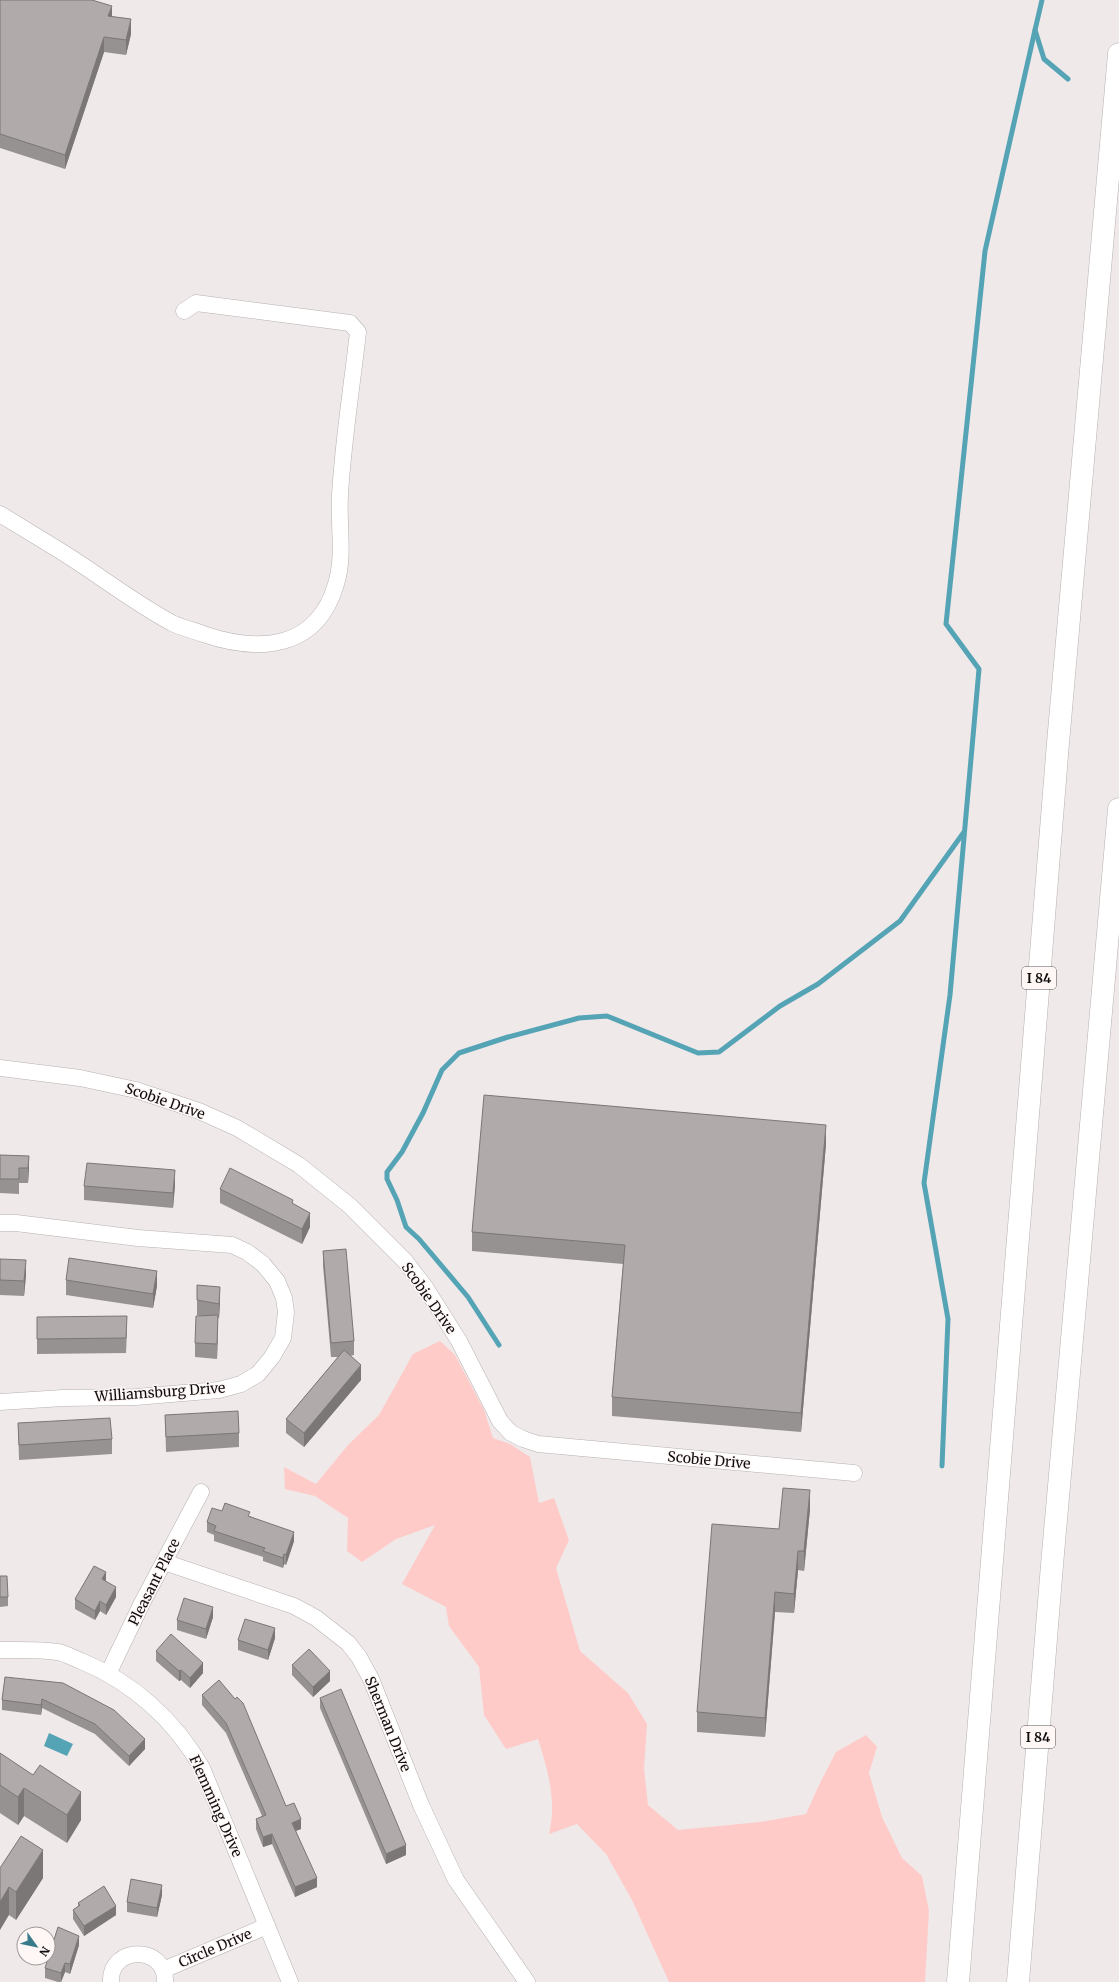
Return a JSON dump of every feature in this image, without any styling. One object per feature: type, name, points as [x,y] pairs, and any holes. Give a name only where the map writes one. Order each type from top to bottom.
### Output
[{"type":"highway","name":"I 84","points":[[958,1982],[1058,743],[1119,54]]},
{"type":"highway","name":"I 84","points":[[1018,1982],[1052,1565],[1119,809]]},
{"type":"street","points":[[0,514],[62,552],[139,605],[174,624],[222,640],[256,645],[278,643],[292,638],[309,629],[332,598],[337,582],[340,555],[340,495],[358,332],[350,323],[196,303],[184,311]]},
{"type":"street","name":"Scobie Drive","points":[[0,1068],[80,1078],[136,1090],[199,1111],[236,1128],[299,1165],[350,1206],[405,1261],[425,1287],[459,1341],[500,1421],[512,1433],[523,1439],[538,1444],[854,1473]]},
{"type":"street","name":"Williamsburg Drive","points":[[0,1223],[16,1223],[138,1238],[232,1245],[247,1252],[263,1264],[272,1275],[284,1298],[286,1312],[283,1338],[272,1357],[258,1374],[241,1384],[219,1390],[136,1397],[63,1398],[0,1402]]},
{"type":"street","name":"Pleasant Place","points":[[108,1674],[142,1603],[201,1492]]},
{"type":"street","name":"Sherman Drive","points":[[164,1562],[294,1606],[316,1618],[348,1643],[359,1657],[371,1679],[421,1805],[456,1880],[527,1982]]},
{"type":"street","name":"Flemming Drive","points":[[0,1650],[58,1652],[108,1674],[129,1687],[172,1724],[189,1746],[202,1768],[290,1982]]},
{"type":"street","name":"Circle Drive","points":[[111,1982],[113,1969],[125,1956],[143,1954],[152,1957],[159,1963],[164,1976],[267,1926]]},
{"type":"shaded area","points":[[440,1341],[455,1355],[484,1410],[493,1438],[510,1444],[530,1457],[539,1503],[554,1498],[569,1540],[556,1568],[580,1651],[628,1693],[647,1724],[644,1769],[648,1805],[678,1830],[760,1822],[806,1814],[836,1752],[866,1735],[877,1747],[869,1773],[882,1817],[902,1858],[922,1876],[929,1911],[925,1982],[669,1982],[632,1900],[606,1854],[577,1824],[549,1834],[552,1798],[548,1774],[538,1739],[506,1749],[484,1715],[479,1667],[449,1626],[446,1607],[402,1584],[435,1525],[396,1539],[362,1562],[347,1551],[348,1518],[315,1496],[285,1489],[284,1467],[316,1484],[348,1445],[379,1415],[413,1354]]},
{"type":"water","points":[[49,1733],[73,1744],[67,1756],[44,1746]]},
{"type":"building","points":[[0,0],[92,0],[112,6],[108,16],[131,19],[126,40],[104,37],[65,155],[0,134]]},
{"type":"building","points":[[484,1095],[826,1125],[801,1413],[612,1397],[625,1245],[472,1232]]},
{"type":"building","points":[[0,1155],[29,1156],[28,1168],[19,1168],[19,1179],[0,1179]]},
{"type":"building","points":[[87,1163],[175,1170],[173,1193],[84,1186]]},
{"type":"building","points":[[230,1168],[293,1200],[292,1203],[310,1213],[302,1229],[220,1189]]},
{"type":"building","points":[[346,1249],[354,1341],[331,1343],[323,1251]]},
{"type":"building","points":[[69,1258],[157,1271],[153,1294],[66,1280]]},
{"type":"building","points":[[0,1259],[26,1260],[24,1281],[0,1280]]},
{"type":"building","points":[[197,1285],[220,1287],[219,1304],[197,1300]]},
{"type":"building","points":[[218,1315],[217,1344],[195,1343],[196,1316]]},
{"type":"building","points":[[127,1316],[126,1338],[37,1339],[37,1317]]},
{"type":"building","points":[[344,1350],[361,1365],[304,1433],[286,1419]]},
{"type":"building","points":[[238,1411],[239,1433],[166,1437],[165,1415]]},
{"type":"building","points":[[110,1418],[112,1439],[19,1445],[18,1423]]},
{"type":"building","points":[[783,1488],[810,1490],[804,1551],[798,1551],[794,1594],[775,1592],[765,1718],[697,1712],[712,1524],[779,1529]]},
{"type":"building","points":[[225,1503],[250,1512],[248,1516],[294,1532],[286,1555],[284,1554],[283,1558],[263,1551],[265,1548],[214,1531],[216,1526],[207,1522],[212,1508],[222,1511]]},
{"type":"building","points":[[94,1566],[106,1572],[102,1579],[116,1587],[106,1605],[100,1601],[95,1611],[75,1599]]},
{"type":"building","points":[[0,1576],[7,1576],[8,1597],[0,1597]]},
{"type":"building","points":[[184,1598],[213,1607],[206,1629],[177,1620]]},
{"type":"building","points":[[245,1619],[275,1628],[268,1650],[238,1640]]},
{"type":"building","points":[[171,1634],[203,1663],[190,1678],[181,1670],[179,1671],[156,1651]]},
{"type":"building","points":[[309,1649],[330,1671],[313,1687],[292,1665]]},
{"type":"building","points":[[5,1677],[63,1683],[114,1710],[145,1739],[129,1756],[95,1724],[42,1699],[41,1705],[2,1700]]},
{"type":"building","points":[[219,1680],[235,1699],[237,1697],[243,1703],[286,1806],[294,1803],[301,1819],[292,1823],[317,1878],[295,1887],[272,1834],[263,1837],[256,1819],[266,1815],[226,1723],[202,1695]]},
{"type":"building","points":[[341,1689],[406,1845],[386,1854],[320,1698]]},
{"type":"building","points":[[0,1753],[33,1775],[40,1765],[81,1792],[67,1815],[24,1788],[18,1797],[0,1785]]},
{"type":"building","points":[[21,1836],[43,1850],[16,1892],[9,1887],[0,1902],[0,1868]]},
{"type":"building","points":[[131,1879],[162,1885],[157,1908],[127,1902]]},
{"type":"building","points":[[104,1886],[116,1906],[84,1926],[73,1910],[80,1905],[78,1903]]},
{"type":"building","points":[[58,1927],[79,1936],[70,1964],[65,1963],[61,1973],[45,1968],[46,1966],[56,1966],[56,1933]]},
{"type":"waterway","points":[[1042,0],[1035,30],[1044,59],[1068,79]]},
{"type":"waterway","points":[[942,1466],[948,1319],[924,1183],[950,995],[979,669],[946,624],[985,251],[1035,30]]},
{"type":"waterway","points":[[499,1345],[468,1297],[419,1239],[406,1227],[397,1200],[387,1179],[387,1172],[402,1152],[423,1113],[442,1070],[459,1053],[508,1037],[579,1018],[607,1016],[698,1053],[719,1052],[780,1006],[818,984],[900,921],[964,832]]}]
